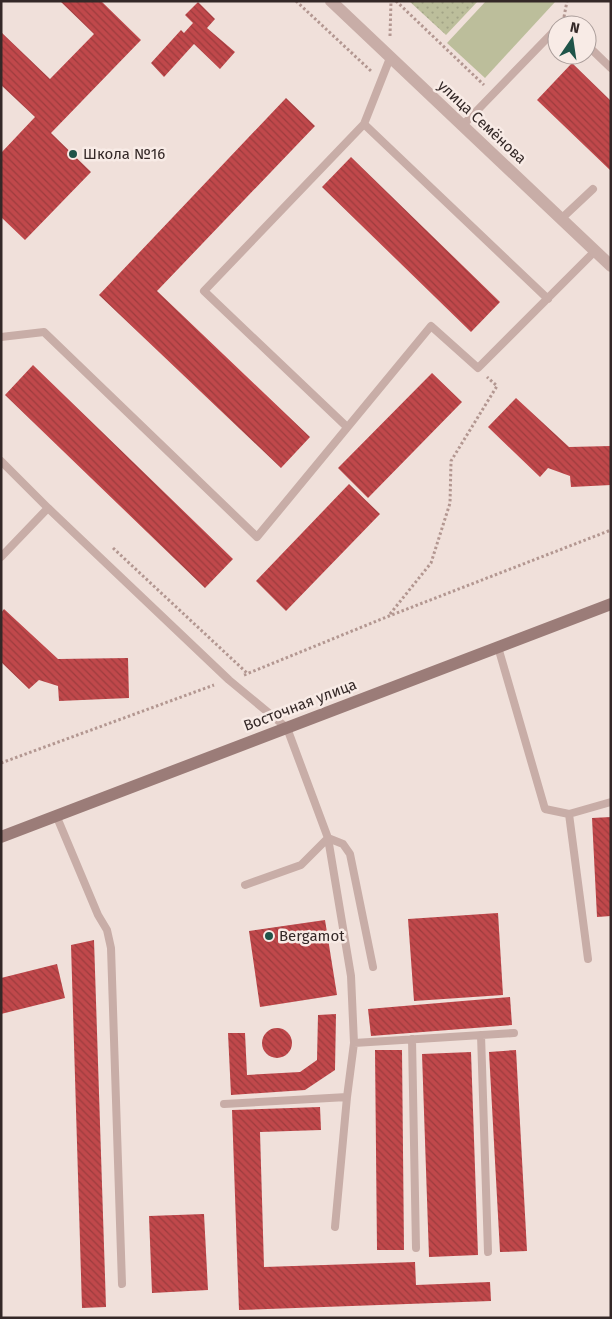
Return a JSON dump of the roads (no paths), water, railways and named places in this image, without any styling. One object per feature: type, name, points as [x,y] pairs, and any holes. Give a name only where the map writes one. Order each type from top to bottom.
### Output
[{"type":"main road","name":"Восточная улица","points":[[1,836],[611,604]]},
{"type":"street","name":"улица Семёнова","points":[[331,1],[611,266]]},
{"type":"lane","points":[[463,125],[547,38]]},
{"type":"lane","points":[[597,55],[611,68]]},
{"type":"lane","points":[[347,427],[204,291],[364,124],[390,58]]},
{"type":"lane","points":[[364,124],[548,299]]},
{"type":"lane","points":[[561,219],[593,189]]},
{"type":"lane","points":[[1,337],[44,332],[257,537],[431,326],[478,368],[595,252]]},
{"type":"lane","points":[[1,461],[229,680],[287,728],[328,838],[351,976],[354,1043],[335,1227]]},
{"type":"lane","points":[[1,558],[48,508]]},
{"type":"lane","points":[[498,647],[544,809],[569,814],[611,802]]},
{"type":"lane","points":[[569,814],[588,959]]},
{"type":"lane","points":[[56,816],[98,915],[107,930],[112,948],[122,1284]]},
{"type":"lane","points":[[245,885],[301,864],[328,838]]},
{"type":"lane","points":[[328,838],[343,844],[350,854],[373,967]]},
{"type":"lane","points":[[354,1043],[514,1033]]},
{"type":"lane","points":[[481,1035],[488,1252]]},
{"type":"lane","points":[[412,1039],[416,1248]]},
{"type":"lane","points":[[224,1104],[347,1097]]},
{"type":"place","name":"Школа №16","points":[[73,154]]},
{"type":"place","name":"Bergamot","points":[[269,936]]}]
